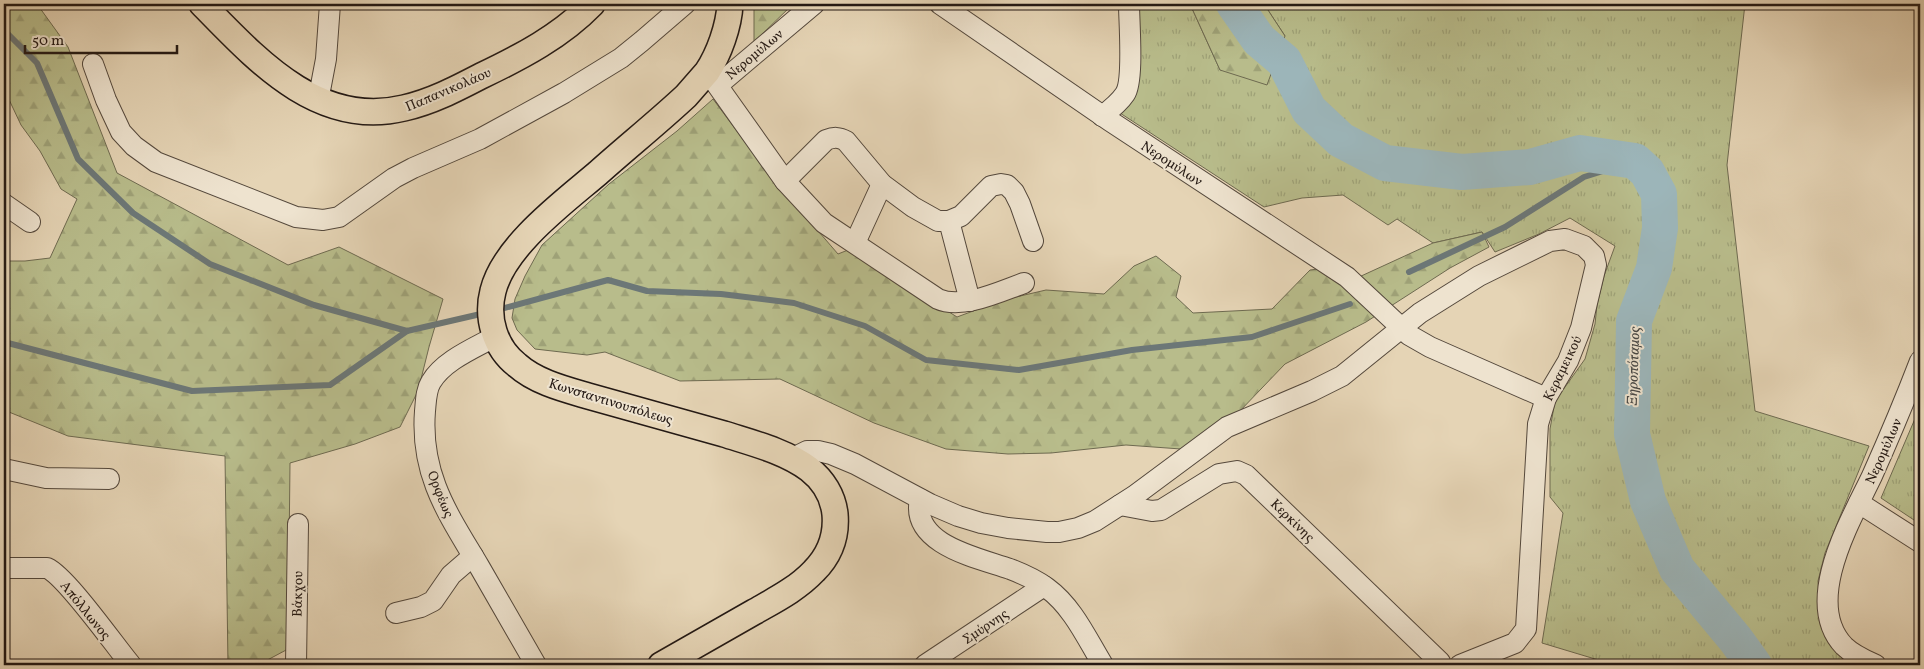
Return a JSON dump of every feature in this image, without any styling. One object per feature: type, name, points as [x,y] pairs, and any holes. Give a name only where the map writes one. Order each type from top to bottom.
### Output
[{"type":"main road","name":"Παπανικολάου","points":[[202,4],[269,68],[294,87],[318,101],[346,109],[368,112],[403,109],[477,78],[539,46],[572,22],[592,4]]},
{"type":"main road","points":[[494,330],[490,308],[492,296],[497,278],[507,261],[534,230],[680,101],[712,78],[730,4]]},
{"type":"main road","name":"Κωνσταντινουπόλεως","points":[[494,330],[502,348],[516,365],[541,380],[579,393],[737,438],[791,458],[813,473],[822,482],[831,497],[835,526],[833,543],[827,556],[815,571],[792,589],[661,665]]},
{"type":"street","points":[[318,101],[326,58],[330,4]]},
{"type":"street","points":[[93,64],[106,100],[121,132],[134,146],[150,158],[173,170],[264,205],[296,216],[323,220],[339,217],[394,178],[480,139],[564,93],[621,58],[685,4]]},
{"type":"street","name":"Νερομύλων","points":[[712,78],[814,4]]},
{"type":"street","name":"Νερομύλων","points":[[940,4],[1102,116],[1347,277],[1364,291],[1399,328],[1430,347],[1546,398]]},
{"type":"street","points":[[1102,116],[1123,97],[1128,88],[1130,68],[1129,4]]},
{"type":"street","points":[[712,78],[785,180],[824,222],[938,299],[950,303],[970,301],[1024,283]]},
{"type":"street","points":[[785,180],[826,140],[838,138],[846,141],[882,184],[913,207],[938,221],[949,221],[961,216],[991,186],[1001,184],[1011,188],[1017,198],[1033,241]]},
{"type":"street","points":[[855,243],[882,184]]},
{"type":"street","points":[[4,204],[30,222]]},
{"type":"street","points":[[949,221],[970,301]]},
{"type":"street","name":"Κεραμεικού","points":[[791,458],[807,451],[826,452],[847,460],[920,499],[958,516],[981,523],[1046,532],[1059,532],[1078,528],[1095,521],[1120,505],[1227,427],[1312,391],[1348,372],[1399,328],[1479,276],[1540,245],[1560,239],[1584,246],[1594,256],[1596,265],[1588,302],[1581,328],[1568,361],[1546,398],[1536,434],[1526,629],[1515,643],[1460,665]]},
{"type":"street","name":"Ορφέως","points":[[494,330],[431,381],[426,402],[425,448],[433,480],[444,509],[536,665]]},
{"type":"street","name":"Νερομύλων","points":[[1876,665],[1845,647],[1836,637],[1831,622],[1828,598],[1829,581],[1842,539],[1896,422],[1920,361]]},
{"type":"street","points":[[4,469],[46,478],[109,479]]},
{"type":"street","name":"Κερκίνης","points":[[1120,505],[1152,512],[1161,510],[1219,474],[1237,471],[1246,475],[1440,662]]},
{"type":"street","points":[[920,499],[919,510],[922,522],[936,539],[962,552],[1017,572],[1044,586],[1053,593],[1074,618],[1103,665]]},
{"type":"street","points":[[1859,503],[1920,542]]},
{"type":"street","name":"Βάκχου","points":[[296,665],[298,524]]},
{"type":"street","points":[[396,613],[429,603],[437,596],[451,575],[473,556]]},
{"type":"street","name":"Απόλλωνος","points":[[4,568],[47,568],[52,570],[73,592],[131,665]]},
{"type":"street","name":"Σμύρνης","points":[[925,665],[1044,586]]},
{"type":"green space","points":[[4,4],[37,4],[68,47],[117,173],[288,265],[339,247],[443,299],[418,391],[400,427],[355,444],[290,463],[288,649],[258,665],[228,665],[225,456],[68,436],[4,410],[4,261],[50,258],[77,199],[61,189],[40,151],[21,125],[4,89]]},
{"type":"green space","points":[[754,4],[793,4],[754,42]]},
{"type":"green space","points":[[1138,4],[1190,4],[1220,70],[1285,36],[1264,4],[1745,4],[1727,165],[1755,411],[1869,446],[1825,553],[1818,581],[1819,596],[1855,665],[1615,665],[1542,643],[1563,513],[1550,497],[1550,429],[1555,401],[1585,359],[1595,324],[1597,305],[1604,276],[1615,246],[1570,218],[1539,234],[1495,252],[1482,232],[1433,243],[1397,219],[1388,225],[1343,195],[1302,198],[1264,207],[1120,113]]},
{"type":"green space","points":[[1190,4],[1264,4],[1285,36],[1267,85],[1220,70]]},
{"type":"green space","points":[[713,99],[768,173],[838,254],[853,248],[872,263],[957,317],[1003,300],[1046,290],[1104,294],[1134,266],[1156,256],[1181,276],[1176,297],[1193,313],[1272,309],[1310,270],[1342,266],[1359,277],[1433,243],[1482,232],[1489,247],[1450,268],[1366,322],[1285,364],[1238,413],[1181,449],[1126,445],[1051,453],[1008,454],[946,449],[874,423],[780,379],[680,381],[605,352],[587,355],[535,349],[517,330],[512,318],[515,299],[542,245],[609,184],[677,131]]},
{"type":"green space","points":[[1920,407],[1920,524],[1881,498]]},
{"type":"waterway","name":"Ξηροπόταμος","points":[[1234,4],[1259,40],[1284,61],[1309,110],[1341,140],[1385,163],[1462,172],[1530,167],[1580,153],[1635,161],[1647,172],[1659,194],[1660,228],[1654,268],[1634,321],[1632,434],[1648,501],[1677,569],[1736,640],[1754,665]]},
{"type":"waterway","points":[[4,30],[37,63],[78,159],[133,213],[210,264],[314,305],[407,331],[485,313]]},
{"type":"waterway","points":[[1409,272],[1505,227],[1584,177],[1635,161]]},
{"type":"waterway","points":[[497,310],[608,280],[647,291],[721,294],[794,303],[865,326],[926,360],[1019,370],[1132,350],[1252,337],[1350,304]]},
{"type":"waterway","points":[[4,342],[192,391],[330,385],[407,331]]}]
